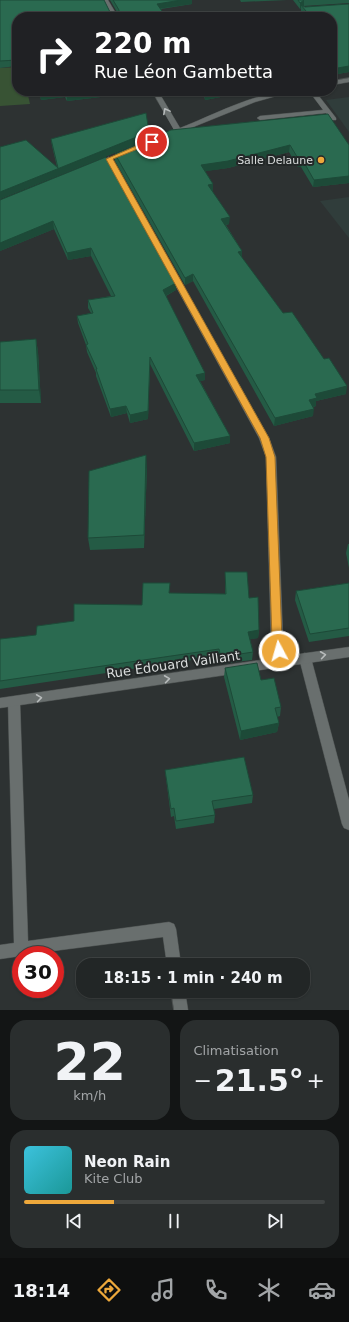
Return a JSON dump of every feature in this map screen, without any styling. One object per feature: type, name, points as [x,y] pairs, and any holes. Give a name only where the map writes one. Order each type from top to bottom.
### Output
[{"type":"street","points":[[105,0],[112,12]]},
{"type":"street","points":[[337,82],[349,80]]},
{"type":"street","points":[[158,96],[178,131]]},
{"type":"street","points":[[163,137],[253,101],[272,96]]},
{"type":"street","points":[[316,96],[334,119]]},
{"type":"street","points":[[260,118],[328,111]]},
{"type":"street","points":[[109,159],[261,431],[269,449],[271,457],[277,640],[280,663]]},
{"type":"street","name":"Rue Édouard Vaillant","points":[[0,703],[349,652]]},
{"type":"street","points":[[305,658],[349,824]]},
{"type":"street","points":[[14,702],[21,946]]},
{"type":"street","points":[[43,946],[169,929],[173,958]]},
{"type":"street","points":[[0,952],[12,950]]},
{"type":"street","points":[[179,998],[181,1010]]},
{"type":"shaded area","points":[[349,97],[349,132],[326,100]]},
{"type":"shaded area","points":[[349,197],[349,238],[320,201]]},
{"type":"green space","points":[[12,67],[12,96],[28,96],[30,104],[0,106],[0,68]]},
{"type":"building","points":[[0,0],[104,0],[110,12],[12,12],[12,60],[0,61]]},
{"type":"building","points":[[113,0],[181,0],[157,4],[163,12],[119,12]]},
{"type":"building","points":[[349,4],[349,66],[337,68],[337,12],[307,12],[301,5],[305,7]]},
{"type":"building","points":[[146,113],[149,132],[0,192],[0,147],[26,140],[58,168],[51,139]]},
{"type":"building","points":[[328,114],[349,145],[349,176],[314,180],[302,159],[299,160],[290,145],[228,161],[201,165],[213,184],[208,185],[230,217],[221,219],[242,251],[238,252],[283,313],[292,312],[324,359],[329,358],[347,386],[315,394],[317,398],[309,400],[314,409],[275,418],[193,274],[185,278],[115,154],[171,130]]},
{"type":"building","points":[[106,157],[176,283],[163,290],[205,373],[196,375],[230,436],[194,443],[150,357],[148,411],[130,415],[126,406],[110,409],[97,369],[86,345],[88,344],[77,316],[93,313],[88,300],[115,296],[91,248],[67,253],[53,221],[0,243],[0,200]]},
{"type":"building","points":[[36,339],[39,390],[0,390],[0,342]]},
{"type":"building","points":[[146,455],[144,535],[88,538],[89,471]]},
{"type":"building","points":[[225,572],[247,572],[249,598],[258,597],[259,630],[248,632],[253,652],[221,657],[219,649],[0,681],[0,639],[36,635],[37,626],[74,621],[74,604],[142,605],[143,583],[170,583],[169,593],[226,594]]},
{"type":"building","points":[[349,583],[349,628],[310,634],[296,591]]},
{"type":"building","points":[[257,663],[261,680],[274,678],[281,707],[275,708],[279,723],[241,731],[225,668]]},
{"type":"building","points":[[244,757],[253,795],[212,801],[215,815],[176,821],[174,808],[171,809],[165,770]]},
{"type":"place","name":"Salle Delaune","points":[[321,160]]},
{"type":"route","points":[[152,142],[109,159],[269,449],[271,457],[277,640],[279,651]]}]
